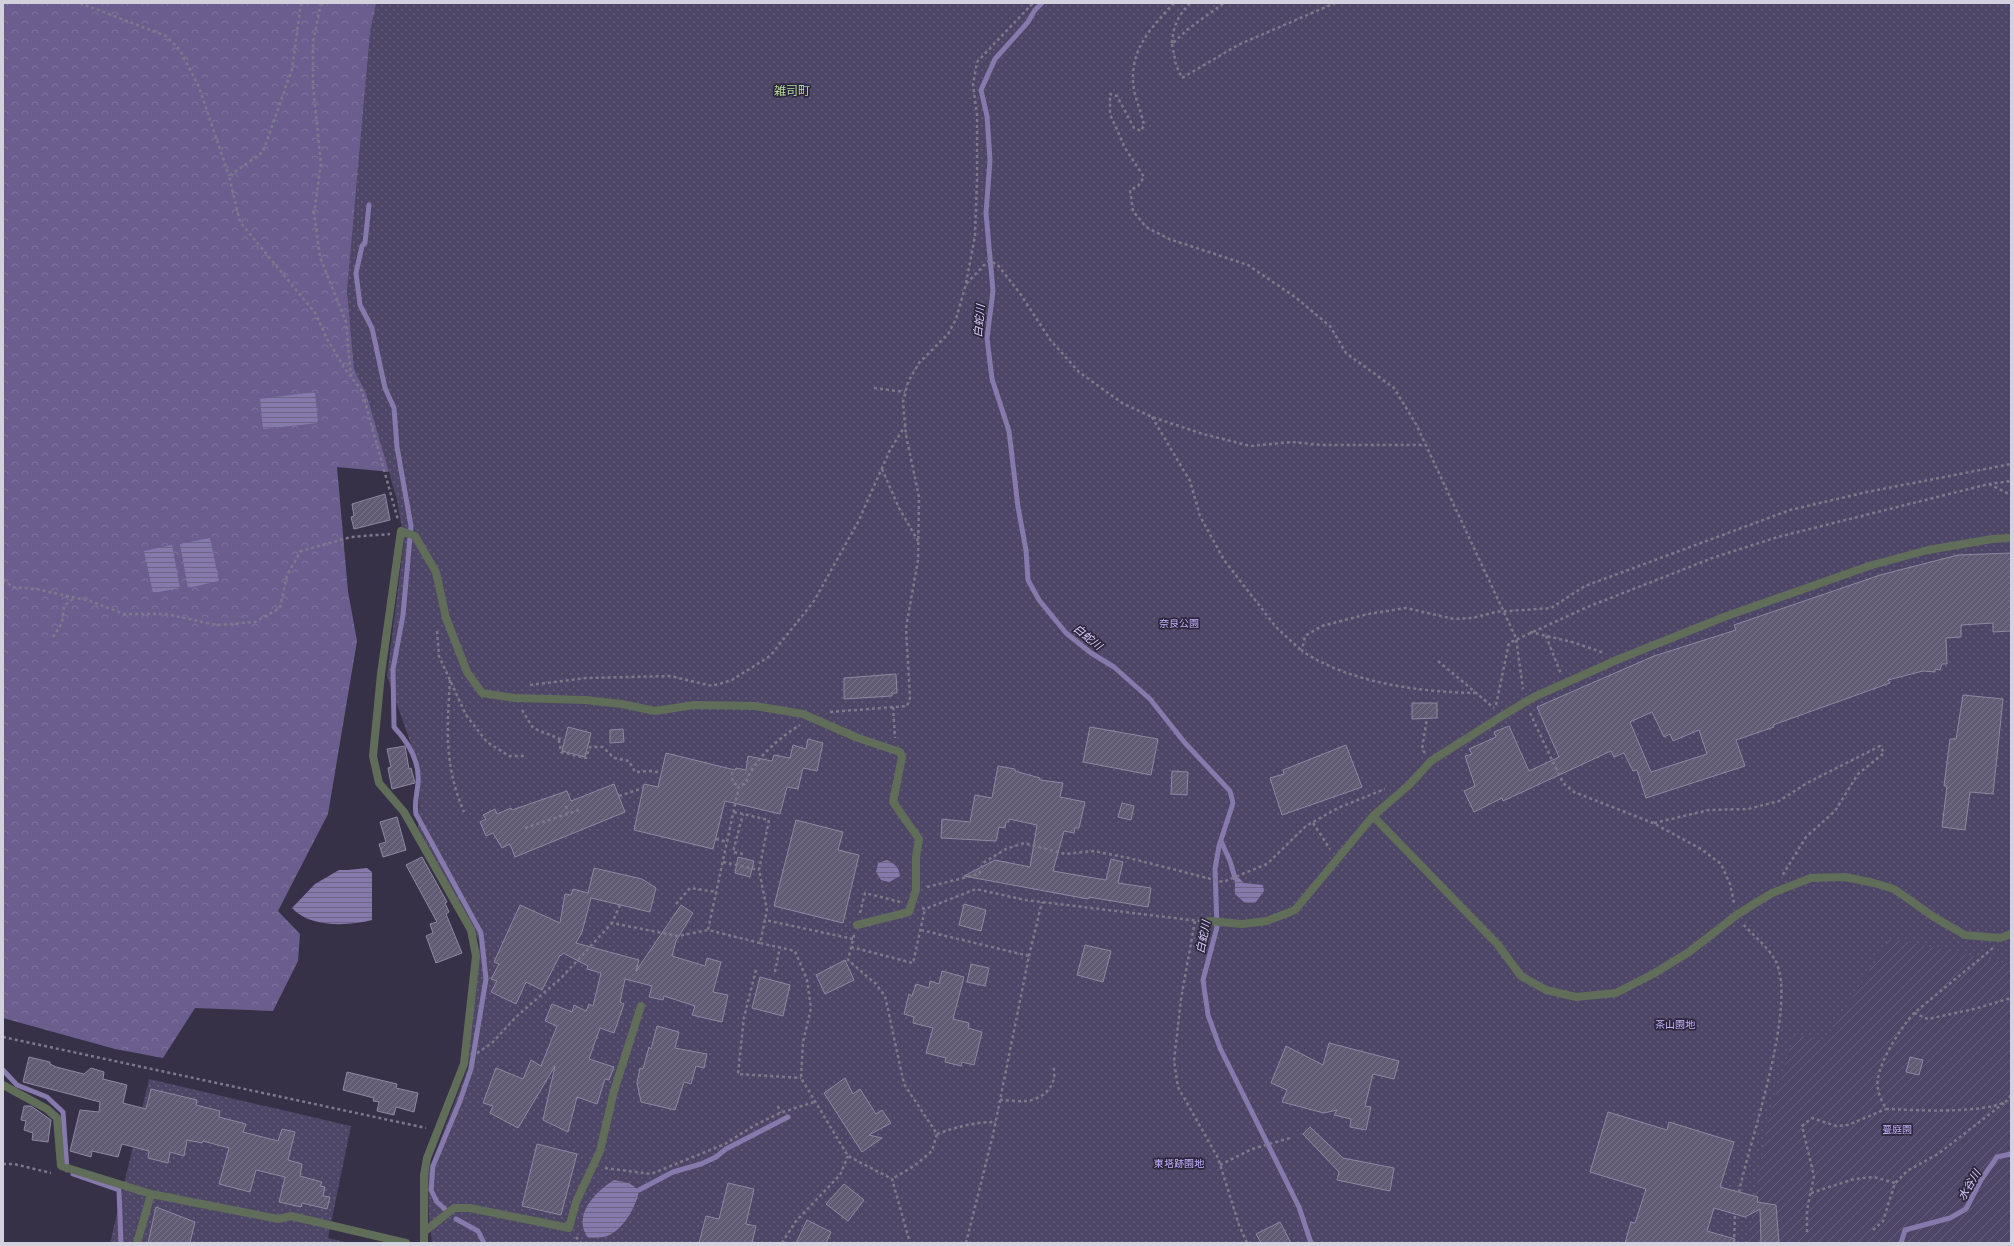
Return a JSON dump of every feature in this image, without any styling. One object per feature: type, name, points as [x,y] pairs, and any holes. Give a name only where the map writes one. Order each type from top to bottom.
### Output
[{"type":"lane","points":[[408,533],[436,572],[446,618],[467,672],[482,693],[515,698],[592,701],[622,704],[655,711],[694,705],[755,706],[803,714],[858,738],[900,752],[902,757],[894,802],[918,840],[916,856],[916,890],[909,912],[857,925]]},
{"type":"lane","points":[[408,533],[373,756],[378,783],[404,812],[471,930],[476,956],[464,1064],[427,1158],[424,1175],[424,1243]]},
{"type":"lane","points":[[1210,921],[1242,924],[1268,921],[1295,910],[1373,816],[1409,785],[1431,761],[1502,716],[1565,683],[1619,659],[1724,617],[1872,565],[1928,550],[1992,539],[2011,538]]},
{"type":"lane","points":[[1373,816],[1498,945],[1521,976],[1546,990],[1576,997],[1616,993],[1653,974],[1689,952],[1738,914],[1772,893],[1811,878],[1846,877],[1874,883],[1894,890],[1964,935],[2000,938],[2011,934]]},
{"type":"lane","points":[[424,1232],[454,1208],[470,1208],[569,1228],[576,1202],[600,1151],[614,1091],[641,1006]]},
{"type":"lane","points":[[3,1085],[47,1109],[56,1118],[61,1166],[151,1194],[278,1218],[291,1216],[406,1243]]},
{"type":"lane","points":[[137,1243],[151,1194]]},
{"type":"path","points":[[3,580],[13,587],[36,589],[90,601],[124,614],[166,614],[216,625],[255,622],[280,608],[287,575],[301,551],[351,537],[408,533],[362,391],[351,377],[326,337],[316,314],[240,222],[229,176],[198,87],[180,50],[166,36],[80,3]]},
{"type":"path","points":[[229,176],[263,152],[292,69],[301,3]]},
{"type":"path","points":[[322,3],[313,42],[313,86],[321,164],[314,213],[320,257],[346,322],[351,377]]},
{"type":"path","points":[[896,750],[893,707],[907,706],[910,698],[906,628],[918,560],[919,497],[905,426],[905,392],[908,382],[919,363],[948,334],[956,319],[966,284],[975,236],[977,115],[973,85],[977,62],[1033,3]]},
{"type":"path","points":[[1174,3],[1144,37],[1134,65],[1133,81],[1144,125],[1141,131],[1134,128],[1118,96],[1110,94],[1110,114],[1125,148],[1144,177],[1138,186],[1130,190],[1133,210],[1146,227],[1169,239],[1248,265],[1295,297],[1330,326],[1346,353],[1394,388],[1416,424],[1516,638],[1525,703],[1563,783],[1574,792],[1653,823],[1701,849],[1721,864],[1730,884],[1734,905]]},
{"type":"path","points":[[1190,3],[1178,16],[1173,29],[1172,44],[1176,64],[1182,78],[1238,45],[1335,3]]},
{"type":"path","points":[[1172,44],[1188,29],[1224,3]]},
{"type":"path","points":[[966,284],[988,261],[997,264],[1019,292],[1051,341],[1079,372],[1122,403],[1152,417],[1203,434],[1250,446],[1292,442],[1321,445],[1425,445]]},
{"type":"path","points":[[874,388],[905,392]]},
{"type":"path","points":[[1152,417],[1190,481],[1200,516],[1224,560],[1276,627],[1302,650],[1319,662],[1357,677],[1439,692],[1476,693]]},
{"type":"path","points":[[523,687],[586,678],[670,676],[712,686],[732,680],[770,656],[814,601],[858,522],[890,450],[905,426]]},
{"type":"path","points":[[1302,650],[1305,636],[1322,626],[1368,614],[1406,608],[1454,619],[1473,618],[1503,612],[1551,608],[1585,586],[1790,510],[1867,492],[2011,464]]},
{"type":"path","points":[[881,469],[899,508],[918,542]]},
{"type":"path","points":[[1495,709],[1509,643],[1529,632],[1648,582],[1721,555],[1778,537],[1989,484],[2011,481]]},
{"type":"path","points":[[1989,484],[2011,495]]},
{"type":"path","points":[[53,637],[62,623],[64,606],[74,598]]},
{"type":"path","points":[[1529,632],[1572,642],[1619,659]]},
{"type":"path","points":[[1546,636],[1565,683]]},
{"type":"path","points":[[1438,661],[1502,716]]},
{"type":"path","points":[[450,680],[447,734],[450,766],[457,795],[464,812]]},
{"type":"path","points":[[515,698],[533,728],[559,740],[565,741]]},
{"type":"path","points":[[1427,718],[1422,749],[1431,761]]},
{"type":"path","points":[[559,740],[561,752],[586,758],[590,747],[603,747],[614,758],[629,761],[636,772],[652,771],[661,773]]},
{"type":"path","points":[[1653,823],[1709,810],[1748,809],[1779,801],[1807,782],[1880,746],[1884,754],[1858,774],[1835,811],[1806,837],[1772,893]]},
{"type":"path","points":[[732,772],[733,783],[739,786],[746,783],[748,773],[760,759]]},
{"type":"path","points":[[708,930],[739,786]]},
{"type":"path","points":[[619,796],[644,788]]},
{"type":"path","points":[[916,890],[979,874],[983,863],[1006,849],[1024,843],[1065,854],[1093,851],[1129,858],[1223,882],[1266,864],[1306,826],[1338,808],[1379,790],[1387,789]]},
{"type":"path","points":[[566,806],[568,814]]},
{"type":"path","points":[[525,828],[579,810]]},
{"type":"path","points":[[734,812],[769,820],[759,870],[767,910],[760,943]]},
{"type":"path","points":[[743,814],[734,852],[743,854]]},
{"type":"path","points":[[1312,823],[1337,858]]},
{"type":"path","points":[[716,839],[728,842]]},
{"type":"path","points":[[723,862],[759,870]]},
{"type":"path","points":[[676,904],[690,888],[717,892]]},
{"type":"path","points":[[912,904],[926,909],[976,889],[1042,902],[1195,921],[1210,921]]},
{"type":"path","points":[[966,1243],[996,1122],[1029,956],[1042,902]]},
{"type":"path","points":[[480,1052],[492,1043],[516,1017],[562,977],[612,923],[620,905]]},
{"type":"path","points":[[892,1179],[914,1166],[932,1151],[937,1134],[904,1084],[885,996],[876,984],[848,960],[851,947],[913,963],[926,909]]},
{"type":"path","points":[[765,920],[853,939]]},
{"type":"path","points":[[1195,921],[1181,999],[1174,1061],[1178,1087],[1220,1165],[1239,1225],[1247,1243]]},
{"type":"path","points":[[1739,1192],[1772,1063],[1781,1007],[1782,982],[1776,960],[1742,922]]},
{"type":"path","points":[[612,923],[678,936],[708,930],[795,951],[807,980],[811,1008],[803,1042],[801,1078],[814,1102],[848,1156],[892,1179],[910,1243]]},
{"type":"path","points":[[920,930],[1029,956]]},
{"type":"path","points":[[1886,1109],[1877,1088],[1878,1073],[1904,1024],[1914,1013],[1992,950],[2000,938]]},
{"type":"path","points":[[775,972],[780,947]]},
{"type":"path","points":[[756,970],[744,1017],[738,1074],[801,1078]]},
{"type":"path","points":[[1914,1013],[1928,1019],[1974,1009],[2011,998]]},
{"type":"path","points":[[3,1037],[394,1120],[438,1131]]},
{"type":"path","points":[[1000,1100],[1026,1101],[1043,1095],[1053,1085],[1055,1073],[1053,1066]]},
{"type":"path","points":[[1873,1230],[1884,1221],[1895,1183],[1907,1171],[1938,1154],[2006,1102],[2011,1095]]},
{"type":"path","points":[[593,1167],[651,1174],[725,1144],[755,1125],[780,1113],[814,1102]]},
{"type":"path","points":[[1807,1232],[1807,1210],[1814,1176],[1802,1126],[1812,1118],[1836,1126],[1848,1125],[1886,1109],[1929,1110],[1985,1108],[2006,1102]]},
{"type":"path","points":[[778,1106],[780,1113]]},
{"type":"path","points":[[937,1134],[958,1126],[981,1122],[996,1122]]},
{"type":"path","points":[[1220,1165],[1261,1146],[1290,1138]]},
{"type":"path","points":[[782,1243],[796,1221],[840,1174],[848,1156]]},
{"type":"path","points":[[3,1164],[14,1164],[51,1173],[61,1166]]},
{"type":"path","points":[[1811,1193],[1854,1179],[1874,1176],[1895,1183]]},
{"type":"path","points":[[1734,1243],[1735,1214]]},
{"type":"green space","points":[[3,3],[1210,3],[413,474],[337,467],[348,591],[357,641],[328,814],[278,911],[300,934],[298,961],[273,1011],[195,1008],[163,1058],[115,1049],[3,1018]]},
{"type":"green space","name":"奈良公園","points":[[376,3],[2011,3],[2011,1243],[432,1243],[429,1218],[428,1172],[468,1068],[479,941],[418,828],[420,770],[387,676],[404,541],[397,500],[366,393],[354,370],[347,291],[370,32]]},
{"type":"green space","name":"甍庭園","points":[[1890,938],[2011,963],[2011,1243],[1748,1243],[1766,1128],[1794,1034],[1825,1041]]},
{"type":"green space","points":[[149,1079],[351,1126],[328,1238],[349,1243],[110,1243]]},
{"type":"shaded area","points":[[315,392],[318,423],[263,429],[260,399]]},
{"type":"shaded area","points":[[210,538],[219,581],[188,588],[180,544]]},
{"type":"shaded area","points":[[172,545],[180,588],[153,593],[144,551]]},
{"type":"shaded area","points":[[887,860],[896,866],[899,870],[900,876],[889,882],[881,880],[876,872],[878,863]]},
{"type":"shaded area","points":[[367,868],[372,872],[372,920],[330,924],[309,919],[300,915],[292,908],[315,884],[339,870]]},
{"type":"shaded area","points":[[1235,878],[1239,878],[1244,883],[1263,885],[1264,891],[1255,903],[1245,903],[1235,894]]},
{"type":"shaded area","points":[[614,1180],[629,1183],[639,1190],[632,1211],[622,1225],[611,1234],[604,1237],[588,1238],[584,1229],[584,1213],[593,1198]]},
{"type":"building","points":[[385,494],[390,520],[354,529],[351,517],[354,516],[352,504]]},
{"type":"building","points":[[2011,553],[2011,631],[1993,632],[1993,623],[1961,625],[1961,637],[1946,638],[1947,664],[1942,664],[1940,670],[1935,669],[1935,672],[1923,671],[1888,680],[1890,683],[1773,725],[1774,727],[1736,740],[1745,766],[1646,798],[1637,770],[1633,771],[1624,753],[1614,757],[1611,751],[1503,801],[1502,798],[1474,812],[1464,791],[1475,786],[1465,756],[1472,754],[1469,749],[1496,737],[1494,732],[1509,726],[1529,771],[1559,757],[1537,707],[1654,656],[1736,630],[1734,625],[1880,575],[1958,555]],"holes":[[[1652,712],[1664,737],[1670,734],[1673,741],[1699,730],[1707,754],[1651,772],[1630,722]]]},
{"type":"building","points":[[896,674],[897,693],[892,693],[892,696],[844,699],[844,678]]},
{"type":"building","points":[[1963,695],[2003,699],[1993,794],[1970,792],[1965,830],[1942,827],[1947,786],[1944,786],[1950,739],[1956,739]]},
{"type":"building","points":[[1412,703],[1437,703],[1437,718],[1412,719]]},
{"type":"building","points":[[568,727],[591,733],[585,757],[562,751]]},
{"type":"building","points":[[1090,727],[1158,739],[1151,775],[1083,762]]},
{"type":"building","points":[[623,729],[624,742],[610,743],[610,730]]},
{"type":"building","points":[[808,739],[823,743],[817,771],[803,768],[798,789],[787,787],[780,814],[725,801],[713,849],[634,830],[644,784],[658,787],[666,753],[735,770],[736,768],[746,770],[748,756],[772,761],[774,755],[790,758],[793,745],[806,749]]},
{"type":"building","points":[[1346,745],[1362,787],[1282,815],[1270,778],[1284,774],[1283,770]]},
{"type":"building","points":[[405,746],[409,769],[411,768],[415,783],[392,789],[388,768],[391,767],[387,749]]},
{"type":"building","points":[[998,766],[1015,769],[1015,771],[1040,778],[1040,780],[1063,783],[1060,797],[1085,802],[1079,828],[1075,828],[1074,833],[1064,831],[1053,871],[1106,880],[1111,859],[1123,862],[1118,883],[1151,888],[1148,907],[1089,897],[1088,899],[964,876],[995,860],[1030,867],[1037,825],[1009,819],[1009,822],[1006,822],[1005,828],[999,827],[996,841],[941,838],[942,819],[970,822],[975,795],[992,798]]},
{"type":"building","points":[[1172,771],[1188,772],[1187,795],[1171,794]]},
{"type":"building","points":[[614,784],[625,812],[515,857],[510,844],[502,848],[493,833],[486,836],[480,822],[486,819],[483,815],[495,809],[497,814],[511,808],[512,810],[567,791],[571,801]]},
{"type":"building","points":[[1122,803],[1134,806],[1131,820],[1118,817]]},
{"type":"building","points":[[397,817],[406,850],[383,857],[379,844],[386,842],[380,822]]},
{"type":"building","points":[[796,820],[843,832],[838,850],[859,855],[843,923],[774,906]]},
{"type":"building","points":[[422,857],[447,902],[445,903],[449,912],[446,914],[462,953],[436,963],[426,936],[433,933],[430,924],[437,922],[406,865]]},
{"type":"building","points":[[738,857],[754,861],[750,877],[735,873]]},
{"type":"building","points":[[594,868],[642,879],[656,888],[650,912],[591,898],[582,932],[576,943],[639,960],[636,971],[681,905],[693,913],[676,941],[672,956],[705,966],[707,958],[721,962],[713,992],[728,995],[722,1022],[692,1015],[695,1006],[664,996],[663,1000],[649,997],[652,986],[625,979],[620,1002],[624,1004],[614,1033],[600,1028],[589,1059],[614,1067],[609,1080],[605,1079],[597,1104],[577,1097],[568,1132],[543,1120],[555,1066],[518,1128],[490,1113],[493,1106],[483,1103],[496,1068],[523,1079],[531,1060],[541,1066],[557,1026],[545,1021],[552,1004],[572,1012],[574,1005],[586,1011],[589,1004],[593,1006],[601,973],[587,969],[588,966],[563,953],[561,956],[560,955],[542,990],[526,982],[516,1004],[491,992],[497,981],[491,979],[499,964],[494,962],[520,905],[560,923],[565,894],[571,895],[573,889],[588,893]]},
{"type":"building","points":[[964,904],[986,910],[981,931],[959,925]]},
{"type":"building","points":[[1085,945],[1111,951],[1103,982],[1077,975]]},
{"type":"building","points":[[845,960],[854,980],[825,994],[816,975]]},
{"type":"building","points":[[971,964],[989,968],[985,986],[967,982]]},
{"type":"building","points":[[942,971],[964,977],[953,1019],[969,1023],[968,1028],[982,1032],[974,1065],[962,1062],[961,1066],[945,1062],[946,1058],[926,1053],[933,1028],[913,1023],[914,1017],[904,1014],[909,994],[912,996],[916,984],[929,988],[930,981],[939,984]]},
{"type":"building","points":[[760,977],[790,985],[783,1016],[752,1008]]},
{"type":"building","points":[[657,1026],[679,1032],[675,1048],[707,1054],[704,1068],[696,1066],[691,1084],[684,1082],[675,1110],[641,1102],[637,1083],[640,1068],[643,1069],[649,1047],[651,1049]]},
{"type":"building","points":[[1329,1043],[1399,1061],[1394,1079],[1373,1074],[1365,1106],[1371,1107],[1366,1130],[1350,1127],[1351,1119],[1334,1115],[1337,1110],[1324,1113],[1282,1102],[1287,1090],[1271,1083],[1286,1046],[1323,1065]]},
{"type":"building","points":[[29,1057],[50,1062],[50,1064],[56,1067],[84,1074],[91,1068],[104,1072],[103,1079],[127,1085],[123,1103],[146,1109],[151,1089],[197,1100],[196,1105],[220,1111],[219,1117],[246,1124],[243,1132],[278,1141],[282,1129],[295,1132],[288,1160],[302,1164],[300,1176],[322,1182],[320,1186],[325,1187],[323,1196],[330,1197],[327,1209],[302,1203],[301,1207],[279,1202],[285,1177],[256,1170],[250,1192],[219,1184],[229,1148],[203,1141],[202,1143],[187,1140],[184,1156],[170,1152],[168,1163],[148,1158],[149,1151],[122,1144],[118,1157],[92,1151],[91,1157],[70,1151],[80,1110],[99,1112],[100,1102],[23,1082]]},
{"type":"building","points":[[1910,1057],[1923,1060],[1919,1075],[1906,1072]]},
{"type":"building","points":[[347,1072],[397,1084],[396,1088],[418,1093],[414,1112],[396,1107],[394,1115],[377,1111],[379,1102],[373,1101],[374,1098],[343,1090]]},
{"type":"building","points":[[845,1078],[853,1094],[860,1089],[876,1114],[882,1110],[891,1123],[869,1135],[882,1138],[862,1152],[824,1093]]},
{"type":"building","points":[[24,1106],[31,1106],[51,1120],[48,1142],[32,1140],[33,1133],[24,1130],[26,1121],[21,1120]]},
{"type":"building","points":[[1608,1112],[1667,1130],[1669,1122],[1734,1142],[1720,1187],[1758,1197],[1757,1202],[1776,1205],[1779,1243],[1761,1243],[1760,1209],[1745,1217],[1714,1208],[1707,1231],[1735,1239],[1734,1243],[1625,1243],[1631,1222],[1635,1223],[1646,1189],[1590,1172]]},
{"type":"building","points":[[1310,1127],[1343,1158],[1394,1168],[1390,1191],[1337,1180],[1339,1172],[1303,1134]]},
{"type":"building","points":[[537,1144],[577,1154],[561,1215],[522,1206]]},
{"type":"building","points":[[728,1183],[754,1189],[746,1224],[756,1226],[752,1243],[699,1243],[706,1216],[719,1219]]},
{"type":"building","points":[[844,1184],[864,1200],[848,1221],[826,1204]]},
{"type":"building","points":[[156,1207],[195,1222],[190,1243],[148,1243]]},
{"type":"building","points":[[807,1220],[831,1232],[826,1243],[796,1243]]},
{"type":"building","points":[[1280,1222],[1291,1243],[1261,1243],[1256,1234]]},
{"type":"waterway","name":"白蛇川","points":[[1042,3],[1035,10],[1028,22],[995,59],[981,90],[987,116],[990,160],[986,213],[993,291],[987,338],[992,379],[1009,431],[1018,507],[1026,550],[1028,580],[1039,600],[1066,633],[1091,653],[1114,667],[1150,699],[1185,743],[1230,791],[1233,803],[1219,846],[1215,869],[1217,927],[1203,980],[1208,1015],[1220,1048],[1299,1207],[1311,1243]]},
{"type":"waterway","points":[[369,205],[365,243],[362,246],[356,273],[360,305],[372,328],[385,388],[394,408],[397,447],[411,526],[403,615],[393,669],[394,727],[404,739],[415,760],[418,775],[415,803],[416,814],[481,933],[486,979],[471,1069],[460,1101],[433,1166],[431,1190],[437,1202],[446,1210]]},
{"type":"waterway","points":[[1221,841],[1230,861],[1235,878]]},
{"type":"waterway","points":[[3,1070],[17,1085],[47,1097],[63,1112],[67,1170]]},
{"type":"waterway","points":[[639,1190],[673,1172],[701,1164],[716,1157],[726,1149],[788,1117]]},
{"type":"waterway","name":"水谷川","points":[[1901,1243],[1905,1230],[1950,1218],[1966,1209],[1981,1180],[1997,1157],[2011,1154]]},
{"type":"waterway","points":[[73,1174],[119,1190],[121,1243]]},
{"type":"waterway","points":[[456,1219],[478,1231],[484,1243]]},
{"type":"district","name":"雑司町","points":[[792,91]]},
{"type":"park label","name":"茶山園地","points":[[1675,1024]]},
{"type":"park label","name":"東塔跡園地","points":[[1179,1163]]}]
